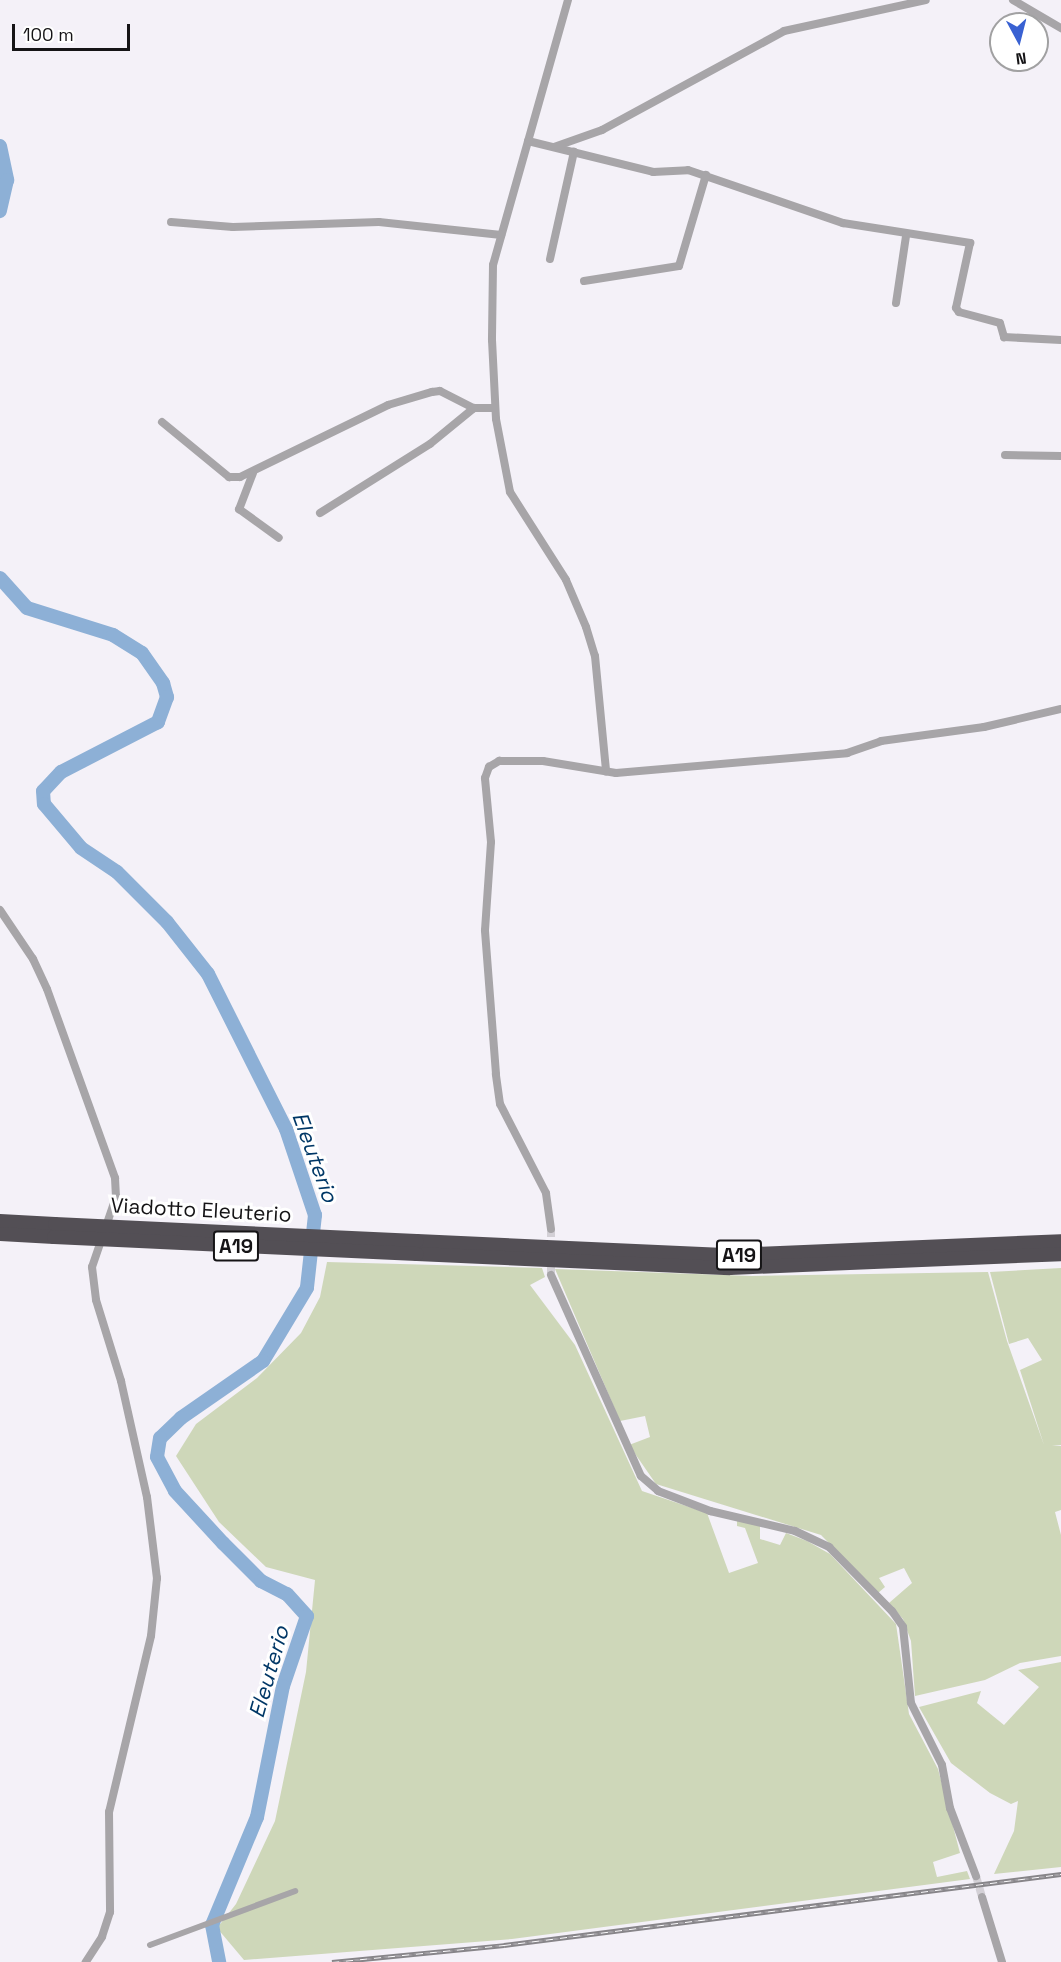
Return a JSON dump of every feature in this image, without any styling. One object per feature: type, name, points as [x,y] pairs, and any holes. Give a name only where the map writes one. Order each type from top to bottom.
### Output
[{"type":"highway","name":"A19","points":[[0,1221],[54,1231]]},
{"type":"highway","name":"A19","points":[[0,1234],[54,1231]]},
{"type":"highway","name":"Viadotto Eleuterio","points":[[54,1231],[417,1248]]},
{"type":"highway","name":"A19","points":[[417,1248],[730,1255],[1061,1241]]},
{"type":"highway","name":"A19","points":[[417,1248],[730,1268],[1061,1254]]},
{"type":"street","points":[[568,0],[501,235],[492,292],[495,408],[510,492],[566,580],[595,656],[606,771]]},
{"type":"street","points":[[553,147],[602,130],[784,31],[926,0]]},
{"type":"street","points":[[1013,0],[1061,28]]},
{"type":"street","points":[[528,141],[653,172],[670,168],[706,176],[843,223],[906,236],[970,243],[956,308],[960,312],[1000,323],[1004,338],[1061,340]]},
{"type":"street","points":[[550,259],[574,152]]},
{"type":"street","points":[[584,281],[679,266],[706,176]]},
{"type":"street","points":[[171,222],[233,227],[379,222],[501,235]]},
{"type":"street","points":[[896,303],[906,236]]},
{"type":"street","points":[[162,422],[229,477],[253,473],[388,405],[432,392],[440,391],[474,408],[495,408]]},
{"type":"street","points":[[320,513],[430,444],[474,408]]},
{"type":"street","points":[[1005,455],[1061,456]]},
{"type":"street","points":[[253,473],[239,509],[279,538]]},
{"type":"street","points":[[551,1229],[546,1193],[500,1104],[497,1086],[485,930],[491,842],[485,778],[489,767],[499,761],[555,762],[606,771],[847,753],[881,741],[984,727],[1061,709]]},
{"type":"street","points":[[0,910],[33,959],[47,989],[116,1179],[116,1197],[92,1267],[96,1300],[121,1382],[147,1497],[156,1578],[151,1636],[109,1812],[110,1912],[102,1937],[86,1962]]},
{"type":"street","points":[[551,1275],[641,1476],[668,1495],[795,1531],[829,1547],[892,1611],[903,1627],[911,1703],[942,1765],[950,1808],[976,1876]]},
{"type":"street","points":[[150,1945],[295,1891]]},
{"type":"street","points":[[982,1897],[1002,1962]]},
{"type":"green space","points":[[327,1262],[542,1268],[545,1277],[530,1285],[575,1345],[642,1491],[707,1513],[729,1573],[758,1563],[745,1528],[737,1526],[737,1520],[760,1526],[760,1539],[780,1545],[786,1533],[807,1541],[830,1554],[896,1624],[909,1714],[938,1769],[960,1853],[933,1862],[937,1877],[967,1871],[970,1879],[512,1939],[244,1960],[217,1928],[236,1904],[275,1821],[306,1672],[315,1580],[266,1567],[219,1522],[176,1456],[196,1424],[257,1378],[301,1333],[320,1297]]},
{"type":"green space","points":[[1061,1268],[1061,1445],[1052,1445],[1061,1446],[1061,1510],[1055,1512],[1061,1535],[1061,1656],[1020,1663],[985,1680],[915,1696],[911,1641],[903,1619],[889,1603],[912,1583],[904,1568],[879,1578],[885,1587],[878,1593],[821,1535],[656,1484],[629,1445],[650,1437],[645,1416],[620,1421],[555,1269],[752,1276],[988,1272],[1007,1341],[1044,1445],[1020,1370],[1042,1360],[1028,1338],[1009,1344],[990,1272]]},
{"type":"green space","points":[[1061,1662],[1061,1867],[994,1874],[1014,1831],[1018,1801],[1011,1804],[990,1793],[951,1763],[919,1707],[981,1691],[977,1703],[1004,1725],[1039,1687],[1018,1670]]},
{"type":"waterway","name":"Eleuterio","points":[[0,146],[7,180],[0,211]]},
{"type":"waterway","name":"Eleuterio","points":[[0,578],[27,608],[113,635],[142,653],[163,683],[167,697],[158,722],[61,772],[43,791],[44,804],[81,848],[117,872],[167,922],[208,974],[286,1129],[315,1215],[307,1288],[263,1361],[181,1418],[160,1438],[157,1457],[175,1491],[223,1543],[261,1581],[287,1594],[307,1616],[283,1686],[257,1817],[212,1925],[219,1962]]},
{"type":"tunnel","points":[[551,1229],[551,1275]]},
{"type":"tunnel","points":[[976,1876],[982,1897]]},
{"type":"railway","points":[[332,1962],[504,1945],[1061,1874]]}]
